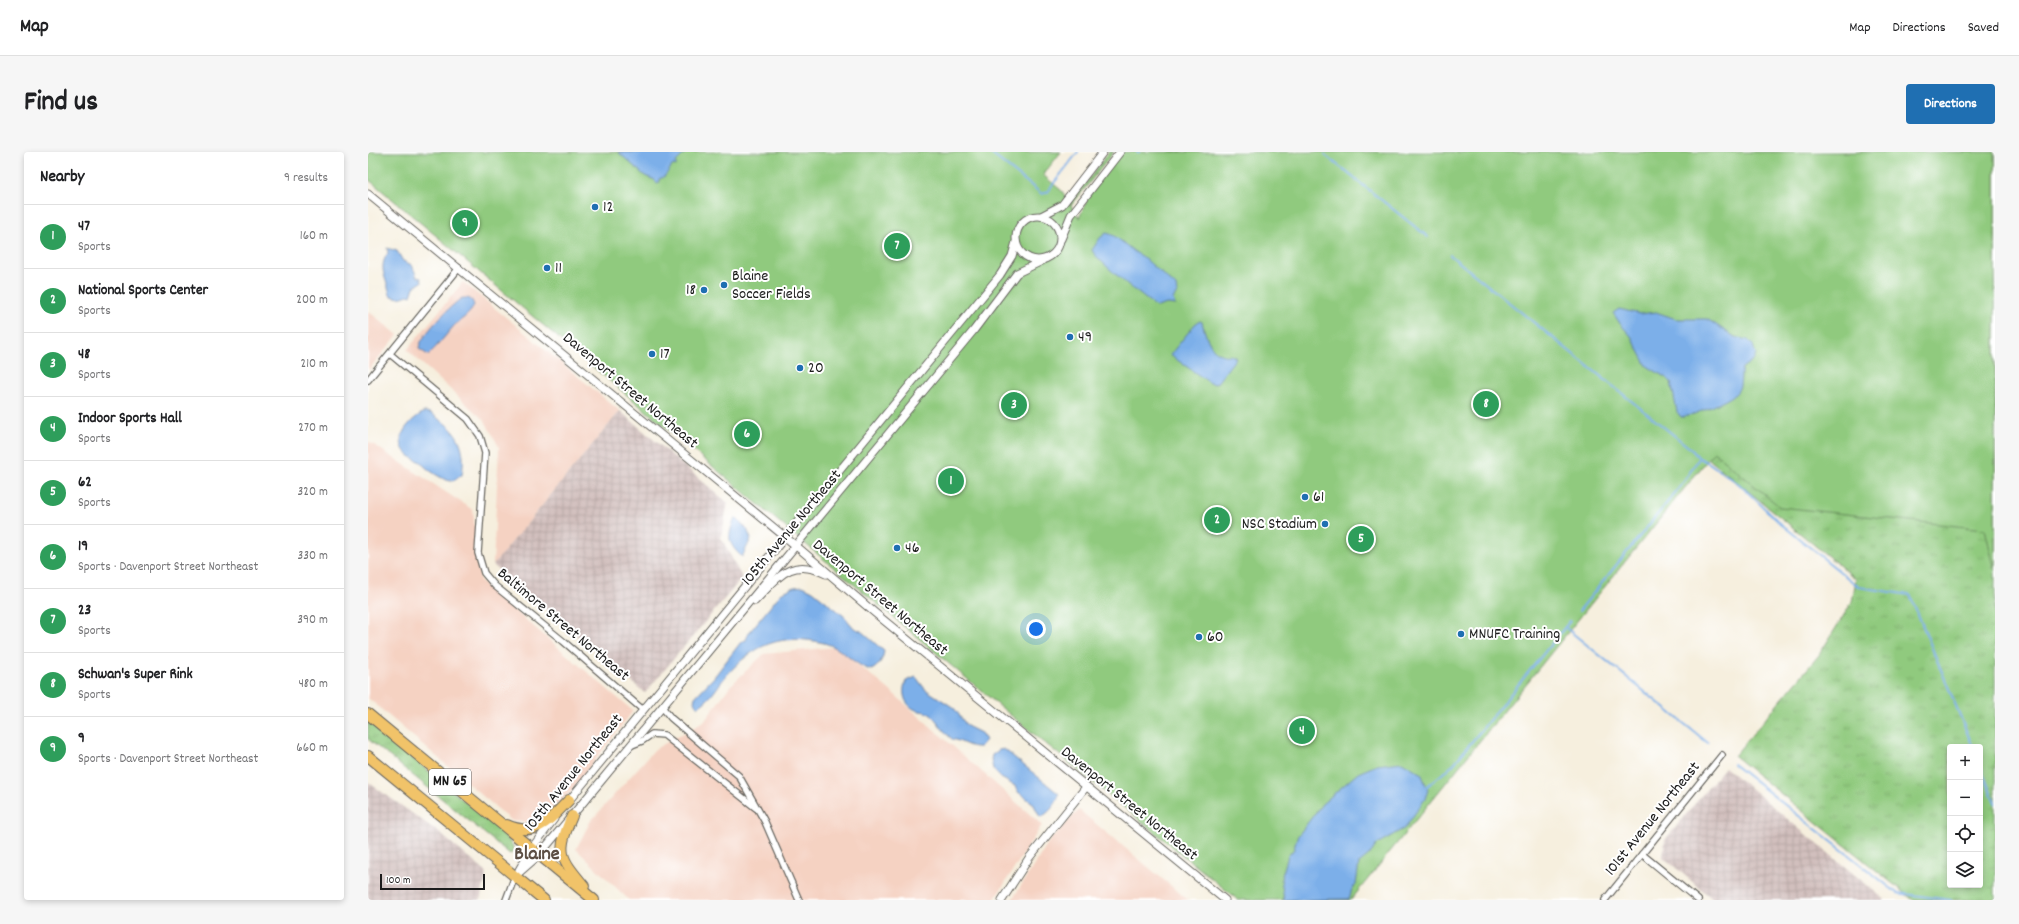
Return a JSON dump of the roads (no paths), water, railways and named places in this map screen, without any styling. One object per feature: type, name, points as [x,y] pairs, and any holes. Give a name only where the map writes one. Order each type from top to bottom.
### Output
[{"type":"highway","name":"MN 65","points":[[368,714],[595,900]]},
{"type":"highway","name":"MN 65","points":[[368,756],[544,900]]},
{"type":"highway","points":[[497,821],[517,830],[536,829],[544,824],[569,800]]},
{"type":"highway","points":[[572,816],[564,838],[564,861],[595,900]]},
{"type":"street","name":"105th Avenue Northeast","points":[[535,852],[569,800],[1000,275],[1012,256],[1016,242],[1016,234],[1022,223],[1033,216],[1041,216],[1062,205],[1103,152]]},
{"type":"street","name":"105th Avenue Northeast","points":[[515,876],[535,852],[572,816],[974,330],[1017,273],[1054,255],[1071,215],[1120,152]]},
{"type":"street","name":"Davenport Street Northeast","points":[[368,194],[837,580],[874,614],[1225,900]]},
{"type":"street","points":[[1041,216],[1054,222],[1058,228],[1061,241]]},
{"type":"street","points":[[1016,242],[1022,254],[1028,259],[1042,261]]},
{"type":"street","points":[[368,380],[459,268]]},
{"type":"street","name":"Baltimore Street Northeast","points":[[390,354],[468,419],[480,436],[485,453],[478,553],[484,573],[495,586],[563,640],[643,710]]},
{"type":"street","points":[[729,626],[784,571],[794,567],[808,567],[837,580]]},
{"type":"street","points":[[662,706],[671,718],[739,776],[760,811],[800,900]]},
{"type":"street","points":[[630,745],[642,741],[652,734],[664,734],[760,811]]},
{"type":"street","name":"101st Avenue Northeast","points":[[1604,900],[1722,755]]},
{"type":"street","points":[[1002,900],[1029,858],[1086,787]]},
{"type":"street","points":[[1642,854],[1698,900]]},
{"type":"street","points":[[506,900],[515,876]]},
{"type":"water","points":[[618,152],[685,153],[676,162],[676,166],[673,165],[664,177],[659,179],[659,183],[657,184],[655,180],[645,176]]},
{"type":"water","points":[[1106,233],[1115,236],[1133,251],[1142,256],[1176,286],[1177,293],[1173,299],[1175,305],[1167,304],[1157,307],[1132,288],[1095,255],[1092,250],[1100,238]]},
{"type":"water","points":[[387,248],[397,251],[403,261],[412,265],[417,277],[421,278],[422,282],[414,287],[411,296],[408,295],[397,298],[390,295],[383,269],[383,264],[388,253]]},
{"type":"water","points":[[462,298],[468,298],[474,305],[468,315],[453,327],[428,355],[419,349],[424,337],[444,314]]},
{"type":"water","points":[[1619,309],[1640,314],[1656,312],[1676,319],[1707,319],[1735,337],[1748,340],[1753,345],[1756,355],[1753,360],[1742,368],[1739,390],[1728,399],[1710,408],[1681,417],[1677,412],[1671,382],[1647,366],[1631,336],[1613,313]]},
{"type":"water","points":[[1200,321],[1202,322],[1209,342],[1215,351],[1236,358],[1216,384],[1210,383],[1170,355],[1195,324]]},
{"type":"water","points":[[424,412],[433,414],[447,425],[457,437],[462,451],[463,467],[462,475],[454,480],[451,481],[444,479],[434,474],[421,462],[411,457],[402,445],[404,431],[409,424]]},
{"type":"water","points":[[735,517],[747,529],[751,539],[742,557],[733,547],[730,539]]},
{"type":"water","points":[[803,586],[813,591],[844,616],[854,628],[861,631],[884,651],[882,660],[878,665],[871,670],[865,668],[836,648],[824,643],[794,639],[781,641],[769,644],[747,656],[726,676],[714,693],[698,707],[694,702],[695,697],[714,677],[741,642],[746,640],[748,634],[778,597],[783,592],[794,587]]},
{"type":"water","points":[[916,677],[925,689],[954,708],[967,726],[981,733],[986,740],[980,747],[972,746],[952,739],[931,715],[912,708],[906,702],[904,689],[906,681]]},
{"type":"water","points":[[1004,749],[1059,794],[1057,801],[1052,808],[1043,816],[1040,817],[1033,803],[1018,792],[1015,786],[1001,778],[993,769],[991,760],[992,755],[999,750]]},
{"type":"water","points":[[1402,762],[1421,773],[1428,790],[1425,799],[1405,828],[1377,844],[1371,853],[1359,863],[1356,885],[1352,889],[1349,899],[1284,900],[1281,879],[1288,856],[1294,849],[1297,837],[1322,804],[1358,773],[1377,765]]},
{"type":"waterway","points":[[989,152],[1042,194],[1047,192],[1078,152]]},
{"type":"waterway","points":[[1325,155],[1428,237]]},
{"type":"waterway","points":[[1450,255],[1691,449],[1699,458],[1683,483],[1579,611]]},
{"type":"waterway","points":[[1699,458],[1709,463],[1739,484],[1781,524],[1859,587],[1910,595],[1972,744]]},
{"type":"waterway","points":[[1426,787],[1452,766],[1570,621]]},
{"type":"waterway","points":[[1566,628],[1708,743]]},
{"type":"waterway","points":[[1733,764],[1897,893],[1951,900]]},
{"type":"waterway","points":[[1983,773],[1995,803]]},
{"type":"place","name":"12","points":[[595,207]]},
{"type":"place","name":"9","points":[[465,223]]},
{"type":"place","name":"23","points":[[897,246]]},
{"type":"place","name":"11","points":[[547,268]]},
{"type":"place","name":"Blaine Soccer Fields","points":[[724,285]]},
{"type":"place","name":"18","points":[[704,290]]},
{"type":"place","name":"49","points":[[1070,337]]},
{"type":"place","name":"17","points":[[652,354]]},
{"type":"place","name":"20","points":[[800,368]]},
{"type":"place","name":"Schwan's Super Rink","points":[[1486,404]]},
{"type":"place","name":"48","points":[[1014,405]]},
{"type":"place","name":"19","points":[[747,434]]},
{"type":"place","name":"47","points":[[951,481]]},
{"type":"place","name":"61","points":[[1305,497]]},
{"type":"place","name":"National Sports Center","points":[[1217,520]]},
{"type":"place","name":"NSC Stadium","points":[[1325,524]]},
{"type":"place","name":"62","points":[[1361,539]]},
{"type":"place","name":"46","points":[[897,548]]},
{"type":"place","name":"MNUFC Training","points":[[1461,634]]},
{"type":"place","name":"60","points":[[1199,637]]},
{"type":"place","name":"Indoor Sports Hall","points":[[1302,731]]},
{"type":"district","name":"Blaine","points":[[537,855]]}]
